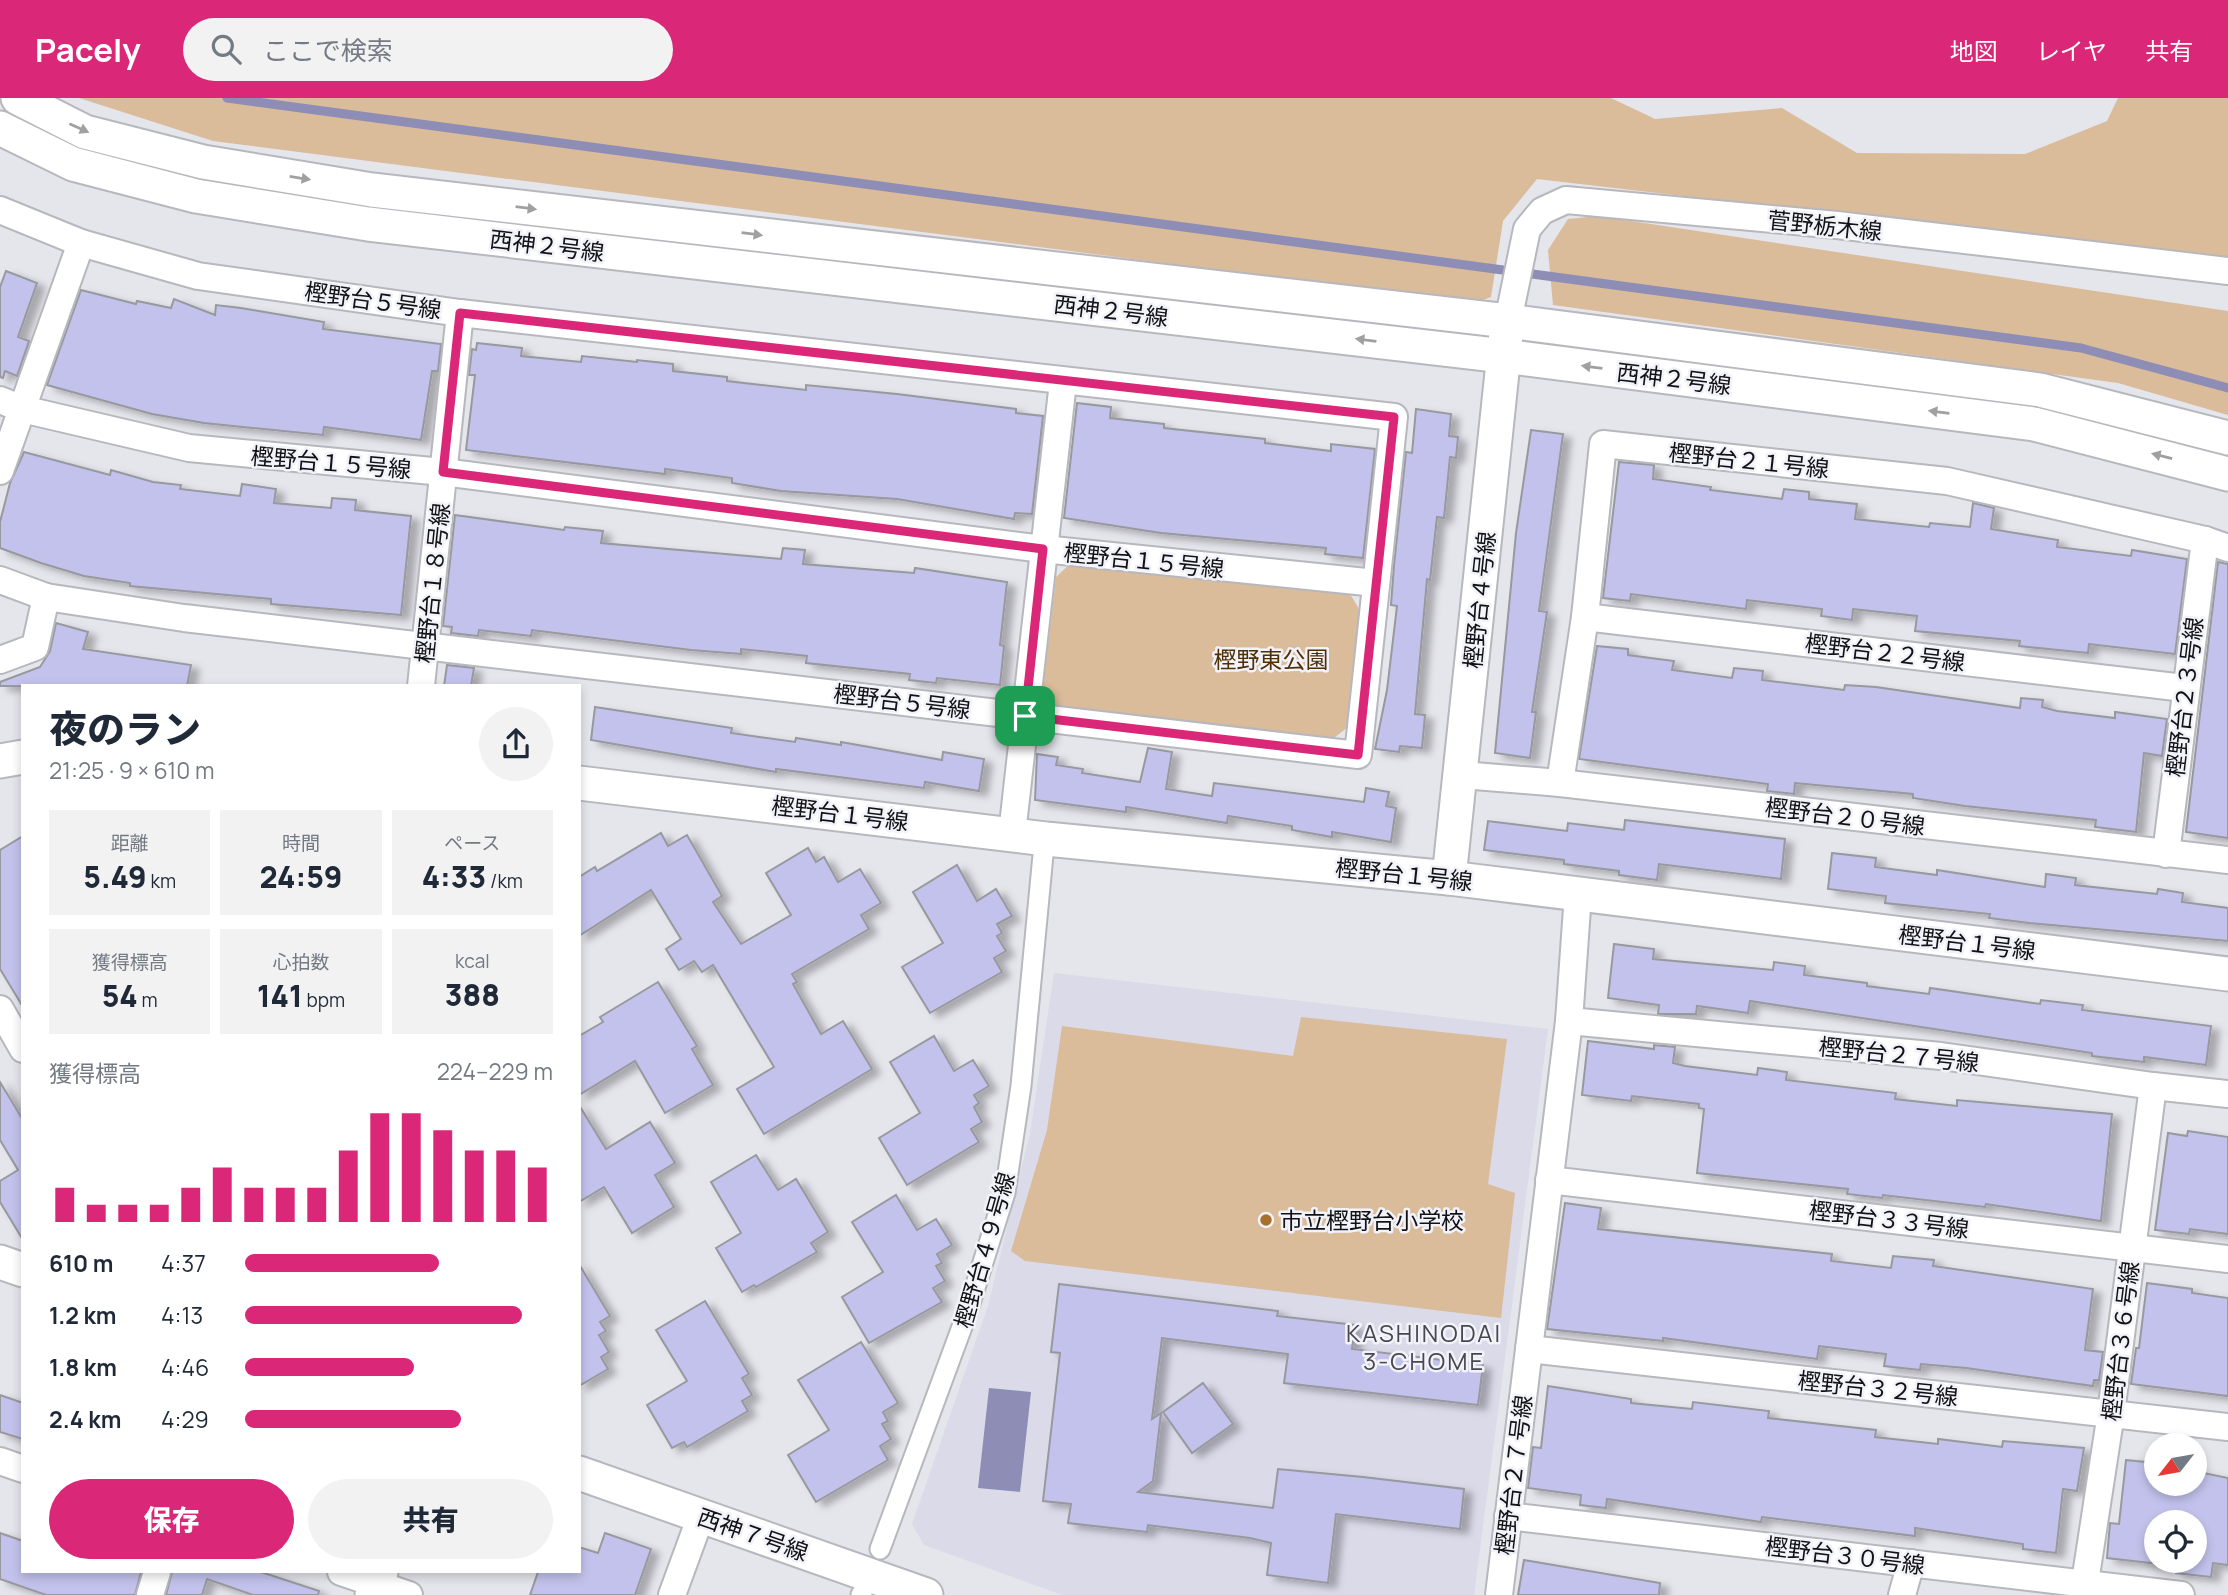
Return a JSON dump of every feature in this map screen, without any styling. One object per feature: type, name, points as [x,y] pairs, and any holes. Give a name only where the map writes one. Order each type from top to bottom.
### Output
[{"type":"street","name":"西神２号線","points":[[18,98],[85,132],[202,162],[372,190],[1511,307],[2040,390],[2228,438]]},
{"type":"street","name":"西神２号線","points":[[0,128],[74,164],[196,196],[368,224],[1504,356],[2034,424],[2228,474]]},
{"type":"street","name":"菅野栃木線","points":[[1511,307],[1527,229],[1542,211],[1566,200],[1836,225],[2228,271]]},
{"type":"street","name":"樫野台５号線","points":[[0,210],[81,243],[198,276],[460,313],[1394,417],[1358,755],[184,618],[46,597],[0,580]]},
{"type":"street","points":[[0,471],[11,405],[81,243]]},
{"type":"street","name":"樫野台４号線","points":[[1449,878],[1511,307]]},
{"type":"street","name":"樫野台１８号線","points":[[421,684],[460,313]]},
{"type":"street","points":[[1013,834],[1063,382]]},
{"type":"street","name":"樫野台１５号線","points":[[11,405],[189,448],[443,472],[1043,549],[1376,583]]},
{"type":"street","name":"樫野台２１号線","points":[[1560,783],[1585,617],[1603,444],[1947,481],[2216,544]]},
{"type":"street","name":"樫野台２３号線","points":[[2166,854],[2184,688],[2216,544]]},
{"type":"street","points":[[0,660],[35,647],[46,597]]},
{"type":"street","name":"樫野台２２号線","points":[[1585,617],[2184,688]]},
{"type":"street","points":[[0,761],[21,757]]},
{"type":"street","name":"樫野台２０号線","points":[[1462,775],[1560,783],[2228,860]]},
{"type":"street","name":"樫野台１号線","points":[[581,783],[1013,834],[1449,878],[2228,974]]},
{"type":"street","name":"樫野台４９号線","points":[[880,1549],[966,1316],[1005,1193],[1021,1086],[1043,855]]},
{"type":"street","name":"樫野台２７号線","points":[[1499,1595],[1569,1021],[1578,894]]},
{"type":"street","points":[[0,1009],[12,1040]]},
{"type":"street","name":"樫野台２７号線","points":[[1569,1021],[1941,1056],[2228,1094]]},
{"type":"street","name":"樫野台３６号線","points":[[2084,1589],[2111,1413],[2153,1086]]},
{"type":"street","name":"樫野台３３号線","points":[[1549,1180],[2228,1259]]},
{"type":"street","points":[[0,1262],[21,1269]]},
{"type":"street","name":"樫野台３２号線","points":[[1529,1349],[2228,1427]]},
{"type":"street","points":[[0,1461],[21,1468]]},
{"type":"street","name":"西神７号線","points":[[581,1474],[926,1595]]},
{"type":"street","points":[[672,1595],[701,1516]]},
{"type":"street","name":"樫野台３０号線","points":[[1508,1516],[1911,1563],[2084,1589],[2181,1595]]},
{"type":"street","points":[[1902,1595],[1911,1563]]},
{"type":"street","points":[[150,1595],[158,1573]]},
{"type":"street","points":[[344,1573],[409,1595]]},
{"type":"shaded area","name":"市立樫野台小学校","points":[[1054,973],[1548,1029],[1474,1595],[1062,1595],[924,1545],[912,1524],[988,1306],[1030,1133]]},
{"type":"green space","points":[[79,98],[1611,98],[1655,119],[1782,108],[1857,153],[2025,154],[2107,121],[2118,98],[2228,98],[2228,259],[1537,179],[1503,221],[1491,297],[1475,303],[213,141]]},
{"type":"green space","points":[[1598,216],[2228,311],[2228,415],[2118,383],[1553,305],[1548,250],[1568,219]]},
{"type":"green space","name":"樫野東公園","points":[[1070,564],[1349,592],[1359,609],[1348,727],[1330,741],[1048,706],[1042,697],[1056,577]]},
{"type":"green space","points":[[1301,1017],[1507,1039],[1488,1184],[1515,1193],[1501,1318],[1025,1261],[1011,1251],[1047,1130],[1062,1026],[1293,1056]]},
{"type":"water","points":[[989,1388],[1031,1392],[1020,1492],[978,1488]]},
{"type":"building","points":[[6,271],[37,283],[18,337],[29,341],[17,376],[5,371],[3,378],[0,377],[0,287]]},
{"type":"building","points":[[81,290],[136,304],[137,301],[171,308],[174,299],[215,315],[216,305],[241,308],[324,322],[323,329],[441,344],[438,371],[432,371],[421,440],[324,427],[323,435],[204,423],[152,414],[47,385]]},
{"type":"building","points":[[477,343],[522,348],[521,356],[581,362],[582,356],[673,364],[673,371],[727,377],[727,381],[806,390],[806,385],[897,394],[1016,409],[1016,413],[1043,416],[1032,514],[1015,513],[1014,519],[897,499],[781,491],[732,483],[732,478],[665,469],[665,474],[466,450],[475,375],[469,375],[472,349],[476,350]]},
{"type":"building","points":[[1077,403],[1111,407],[1110,418],[1164,424],[1164,428],[1265,439],[1265,443],[1331,451],[1331,444],[1375,449],[1363,558],[1325,554],[1326,548],[1161,533],[1064,518]]},
{"type":"building","points":[[1416,409],[1451,414],[1449,436],[1458,437],[1456,458],[1450,457],[1444,518],[1437,517],[1430,580],[1427,579],[1415,714],[1425,715],[1422,748],[1400,746],[1399,752],[1375,749],[1387,690],[1397,606],[1391,605],[1394,565],[1406,452],[1412,453]]},
{"type":"building","points":[[1531,430],[1563,434],[1539,611],[1547,612],[1532,712],[1536,712],[1530,758],[1495,753],[1516,533]]},
{"type":"building","points":[[24,452],[110,475],[111,470],[153,482],[181,485],[180,489],[240,496],[242,484],[276,489],[274,503],[331,508],[332,498],[356,500],[355,510],[411,516],[401,615],[271,604],[271,599],[130,586],[130,583],[84,576],[0,548],[0,522],[10,483]]},
{"type":"building","points":[[1619,462],[1654,465],[1653,479],[1711,487],[1710,490],[1782,499],[1784,489],[1809,492],[1809,499],[1857,504],[1855,519],[1929,527],[1930,523],[1970,527],[1973,503],[1994,508],[1991,529],[2058,540],[2057,547],[2131,556],[2132,550],[2187,559],[2175,654],[2089,644],[2088,653],[2019,646],[2020,641],[1915,631],[1917,616],[1853,609],[1852,620],[1821,616],[1822,609],[1747,600],[1746,609],[1631,594],[1630,601],[1603,598]]},
{"type":"building","points":[[455,515],[564,530],[565,527],[603,531],[601,543],[781,559],[783,548],[805,550],[803,564],[914,573],[915,568],[1007,582],[1000,645],[1004,646],[1000,685],[937,678],[936,683],[909,680],[910,674],[806,663],[807,656],[741,649],[741,654],[691,650],[532,630],[531,636],[479,630],[478,636],[451,633],[452,627],[443,626]]},
{"type":"building","points":[[2218,562],[2228,564],[2228,838],[2186,832]]},
{"type":"building","points":[[56,623],[88,632],[83,649],[191,665],[187,684],[0,686],[0,682],[40,667],[50,651]]},
{"type":"building","points":[[1597,646],[1628,649],[1628,655],[1674,661],[1672,670],[1732,678],[1734,668],[1763,671],[1762,680],[1844,690],[1845,685],[1876,687],[2020,708],[2021,698],[2043,700],[2042,707],[2057,711],[2115,718],[2115,712],[2167,719],[2162,756],[2144,753],[2136,832],[2095,827],[2096,820],[1965,806],[1913,798],[1913,794],[1795,783],[1794,794],[1767,791],[1768,784],[1579,759]]},
{"type":"building","points":[[447,665],[474,668],[471,684],[444,684]]},
{"type":"building","points":[[595,707],[732,728],[731,733],[795,742],[796,738],[841,745],[841,742],[942,760],[943,752],[984,759],[979,791],[925,782],[924,788],[776,769],[776,772],[591,740]]},
{"type":"building","points":[[1148,748],[1172,752],[1166,789],[1212,796],[1214,783],[1364,802],[1366,788],[1389,792],[1386,806],[1396,808],[1391,842],[1332,832],[1332,837],[1292,830],[1292,826],[1228,816],[1227,823],[1126,807],[1126,812],[1035,800],[1037,754],[1058,757],[1056,765],[1083,769],[1082,773],[1140,782]]},
{"type":"building","points":[[1625,820],[1785,839],[1781,879],[1659,864],[1657,880],[1619,875],[1619,871],[1564,864],[1564,860],[1484,850],[1488,821],[1567,831],[1568,823],[1624,830]]},
{"type":"building","points":[[661,833],[668,846],[687,835],[722,896],[713,902],[741,944],[791,915],[766,873],[808,848],[816,862],[824,857],[838,882],[860,869],[881,903],[861,915],[869,929],[792,974],[797,982],[793,984],[821,1034],[843,1021],[872,1069],[764,1134],[737,1089],[774,1067],[713,965],[702,972],[694,961],[679,970],[666,949],[681,939],[651,890],[581,935],[581,876],[595,867],[597,871]]},
{"type":"building","points":[[21,837],[21,1004],[0,969],[0,850]]},
{"type":"building","points":[[1832,853],[1876,858],[1875,867],[1937,875],[1937,870],[2045,887],[2046,874],[2076,878],[2075,885],[2157,894],[2158,889],[2183,893],[2182,902],[2228,908],[2228,941],[2029,923],[1989,918],[1990,914],[1885,903],[1886,896],[1828,889]]},
{"type":"building","points":[[957,865],[977,901],[996,889],[1012,916],[997,924],[1002,933],[997,936],[1006,951],[994,958],[1002,972],[930,1013],[902,967],[943,943],[913,892]]},
{"type":"building","points":[[1614,944],[1654,949],[1653,959],[1773,970],[1774,962],[1805,966],[1804,975],[1867,983],[1867,986],[1929,994],[1930,988],[2040,1004],[2041,1000],[2083,1005],[2082,1010],[2211,1026],[2206,1065],[2144,1057],[2144,1062],[2092,1056],[2092,1053],[1750,1001],[1748,1013],[1697,1006],[1696,1014],[1658,1014],[1659,1005],[1608,998]]},
{"type":"building","points":[[658,982],[697,1046],[692,1049],[713,1085],[665,1113],[635,1061],[581,1094],[581,1035],[603,1022],[600,1017]]},
{"type":"building","points":[[934,1036],[954,1071],[973,1060],[989,1086],[974,1095],[979,1103],[974,1107],[982,1122],[971,1129],[979,1142],[907,1185],[879,1138],[920,1113],[890,1062]]},
{"type":"building","points":[[1588,1041],[1654,1049],[1654,1045],[1675,1047],[1673,1063],[1685,1066],[1757,1075],[1758,1068],[1787,1072],[1786,1080],[1896,1093],[1895,1099],[1957,1106],[1957,1100],[2112,1114],[2101,1221],[1986,1204],[1985,1207],[1883,1195],[1882,1198],[1847,1194],[1848,1189],[1697,1173],[1704,1109],[1699,1108],[1699,1104],[1632,1096],[1631,1101],[1582,1095]]},
{"type":"building","points":[[0,1082],[21,1117],[21,1237],[0,1202],[0,1181],[18,1170],[0,1140]]},
{"type":"building","points":[[581,1108],[606,1149],[650,1122],[675,1163],[655,1175],[674,1207],[632,1233],[604,1187],[581,1201]]},
{"type":"building","points":[[2188,1131],[2228,1137],[2228,1234],[2190,1229],[2189,1234],[2155,1230],[2168,1133],[2187,1136]]},
{"type":"building","points":[[756,1155],[778,1190],[796,1179],[828,1232],[811,1243],[817,1252],[756,1287],[754,1285],[742,1292],[716,1248],[741,1233],[711,1182]]},
{"type":"building","points":[[896,1195],[917,1230],[936,1219],[952,1245],[937,1254],[942,1263],[936,1266],[945,1281],[933,1288],[942,1302],[869,1343],[842,1297],[883,1272],[852,1222]]},
{"type":"building","points":[[1565,1203],[1601,1208],[1598,1229],[1832,1254],[1831,1261],[1891,1268],[1893,1256],[1934,1260],[1933,1266],[2093,1289],[2085,1350],[2103,1352],[2099,1380],[2094,1380],[2093,1386],[1966,1368],[1921,1364],[1920,1370],[1884,1366],[1886,1354],[1819,1346],[1817,1359],[1663,1338],[1663,1341],[1547,1329]]},
{"type":"building","points":[[581,1267],[610,1316],[600,1322],[606,1331],[599,1335],[609,1352],[601,1357],[608,1369],[581,1385]]},
{"type":"building","points":[[2147,1283],[2192,1289],[2192,1293],[2228,1298],[2228,1396],[2131,1384],[2136,1348],[2139,1348]]},
{"type":"building","points":[[1059,1284],[1278,1311],[1277,1316],[1355,1325],[1352,1349],[1483,1365],[1478,1405],[1284,1383],[1288,1354],[1162,1338],[1152,1419],[1161,1413],[1153,1481],[1138,1492],[1273,1508],[1278,1469],[1363,1477],[1464,1489],[1460,1529],[1336,1514],[1328,1583],[1267,1575],[1271,1543],[1250,1538],[1148,1525],[1147,1532],[1068,1523],[1071,1504],[1043,1501],[1060,1353],[1051,1352]]},
{"type":"building","points":[[705,1301],[749,1374],[742,1378],[752,1395],[742,1401],[748,1411],[687,1447],[684,1442],[672,1448],[647,1405],[687,1381],[656,1330]]},
{"type":"building","points":[[861,1342],[898,1403],[883,1412],[888,1421],[882,1424],[891,1439],[880,1446],[888,1460],[816,1502],[788,1455],[829,1430],[798,1380]]},
{"type":"building","points":[[1203,1383],[1233,1424],[1192,1453],[1163,1412]]},
{"type":"building","points":[[1548,1386],[1631,1399],[1631,1403],[1692,1409],[1693,1402],[1769,1411],[1768,1418],[1876,1430],[1875,1437],[1938,1444],[1938,1439],[2002,1447],[2003,1441],[2084,1448],[2077,1491],[2063,1489],[2056,1553],[2023,1549],[2023,1544],[1915,1528],[1915,1536],[1762,1517],[1761,1522],[1607,1499],[1606,1508],[1580,1505],[1581,1495],[1528,1488],[1533,1447],[1541,1448]]},
{"type":"building","points":[[0,1395],[21,1402],[21,1438],[0,1432]]},
{"type":"building","points":[[2126,1460],[2144,1462],[2144,1496],[2207,1496],[2207,1474],[2228,1478],[2228,1565],[2213,1563],[2211,1577],[2176,1573],[2207,1573],[2207,1510],[2144,1510],[2144,1562],[2107,1558],[2110,1523],[2119,1524]]},
{"type":"building","points":[[0,1533],[21,1540],[21,1573],[141,1573],[135,1595],[46,1595],[0,1579]]},
{"type":"building","points":[[605,1533],[651,1549],[635,1595],[530,1595],[538,1573],[581,1573],[581,1548],[598,1553]]},
{"type":"building","points":[[1524,1560],[1660,1583],[1659,1595],[1518,1595]]},
{"type":"building","points":[[172,1573],[264,1573],[319,1591],[318,1595],[253,1595],[207,1579],[202,1595],[166,1595]]},
{"type":"waterway","points":[[227,98],[2081,348],[2228,388]]},
{"type":"place","name":"市立樫野台小学校","points":[[1266,1220]]},
{"type":"district","name":"KASHINODAI 3-CHOME","points":[[1424,1346]]},
{"type":"route","points":[[460,313],[1394,417],[1358,755],[1025,716],[1043,549],[443,472],[460,313]]}]
